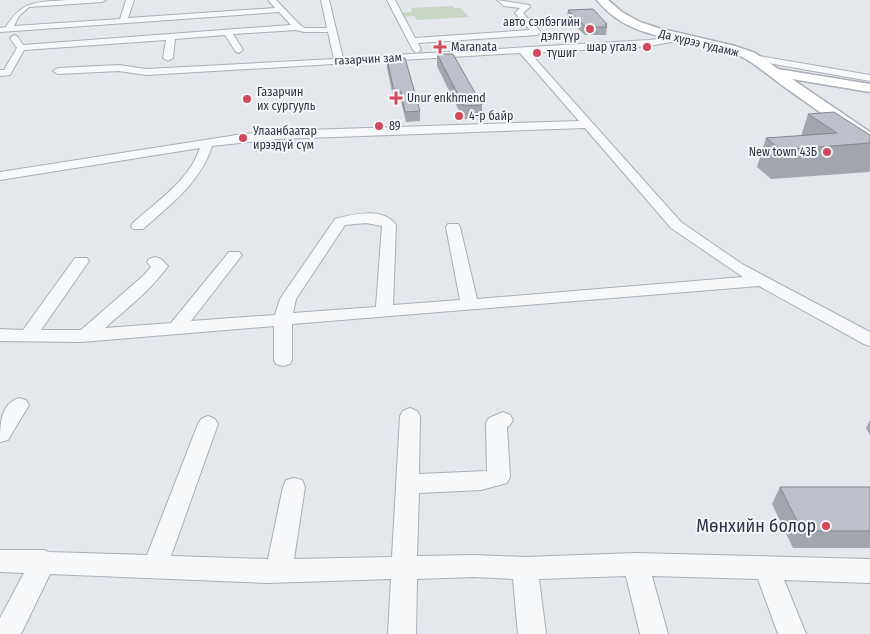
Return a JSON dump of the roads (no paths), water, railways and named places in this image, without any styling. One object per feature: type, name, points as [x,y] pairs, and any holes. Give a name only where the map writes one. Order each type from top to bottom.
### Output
[{"type":"main road","name":"Да хүрээ гудамж","points":[[602,0],[619,15],[641,28],[730,49],[753,58],[773,72],[853,111],[870,140]]},
{"type":"main road","points":[[773,72],[870,89]]},
{"type":"main road","points":[[853,111],[863,94],[870,89]]},
{"type":"street","points":[[5,29],[27,4],[102,0]]},
{"type":"street","points":[[123,22],[130,0]]},
{"type":"street","points":[[272,0],[297,27],[304,30],[332,30]]},
{"type":"street","points":[[325,0],[339,61]]},
{"type":"street","points":[[391,0],[420,57]]},
{"type":"street","points":[[412,41],[537,32],[519,14],[526,7],[507,4],[501,0]]},
{"type":"street","points":[[5,29],[56,23],[123,22],[281,10]]},
{"type":"street","points":[[20,48],[98,46],[137,43],[171,37],[297,27]]},
{"type":"street","points":[[5,29],[20,48]]},
{"type":"street","points":[[228,33],[239,50]]},
{"type":"street","points":[[168,58],[171,37]]},
{"type":"street","name":"газарчин зам","points":[[58,71],[119,68],[146,72],[649,44],[679,38]]},
{"type":"street","points":[[0,83],[20,48]]},
{"type":"street","points":[[523,51],[588,124],[630,175],[676,225],[714,253],[760,281],[870,340]]},
{"type":"street","points":[[753,58],[870,78]]},
{"type":"street","points":[[1,176],[278,135],[588,124]]},
{"type":"street","points":[[138,226],[188,178],[204,157],[207,144]]},
{"type":"street","points":[[283,360],[283,319],[288,299],[340,222],[350,219],[385,221],[389,225],[384,312]]},
{"type":"street","points":[[453,227],[470,305]]},
{"type":"street","points":[[177,327],[234,255]]},
{"type":"street","points":[[28,335],[82,261]]},
{"type":"street","points":[[88,335],[150,278],[160,266],[155,262]]},
{"type":"street","points":[[0,335],[88,335],[760,281]]},
{"type":"street","points":[[0,434],[19,405]]},
{"type":"street","points":[[402,634],[406,569],[410,416]]},
{"type":"street","points":[[408,484],[481,481],[499,477],[496,423],[504,420]]},
{"type":"street","points":[[155,566],[208,424]]},
{"type":"street","points":[[279,571],[294,487]]},
{"type":"street","points":[[0,560],[279,571],[474,566],[526,568],[636,564],[870,571]]},
{"type":"street","points":[[6,634],[44,561]]},
{"type":"street","points":[[636,564],[654,634]]},
{"type":"street","points":[[526,568],[532,634]]},
{"type":"street","points":[[767,568],[792,634]]},
{"type":"place","name":"авто сэлбэгийн дэлгүүр","points":[[590,29]]},
{"type":"place","name":"Maranata","points":[[440,47]]},
{"type":"place","name":"шар угалз","points":[[647,47]]},
{"type":"place","name":"түшиг","points":[[537,53]]},
{"type":"place","name":"Unur enkhmend","points":[[396,98]]},
{"type":"place","name":"Газарчин их сургууль","points":[[247,99]]},
{"type":"place","name":"4-р байр","points":[[459,116]]},
{"type":"place","name":"89","points":[[379,126]]},
{"type":"place","name":"Улаанбаатар ирээдүй сүм","points":[[243,138]]},
{"type":"place","name":"New town 43Б","points":[[827,152]]},
{"type":"place","name":"Мөнхийн болор","points":[[826,526]]}]
